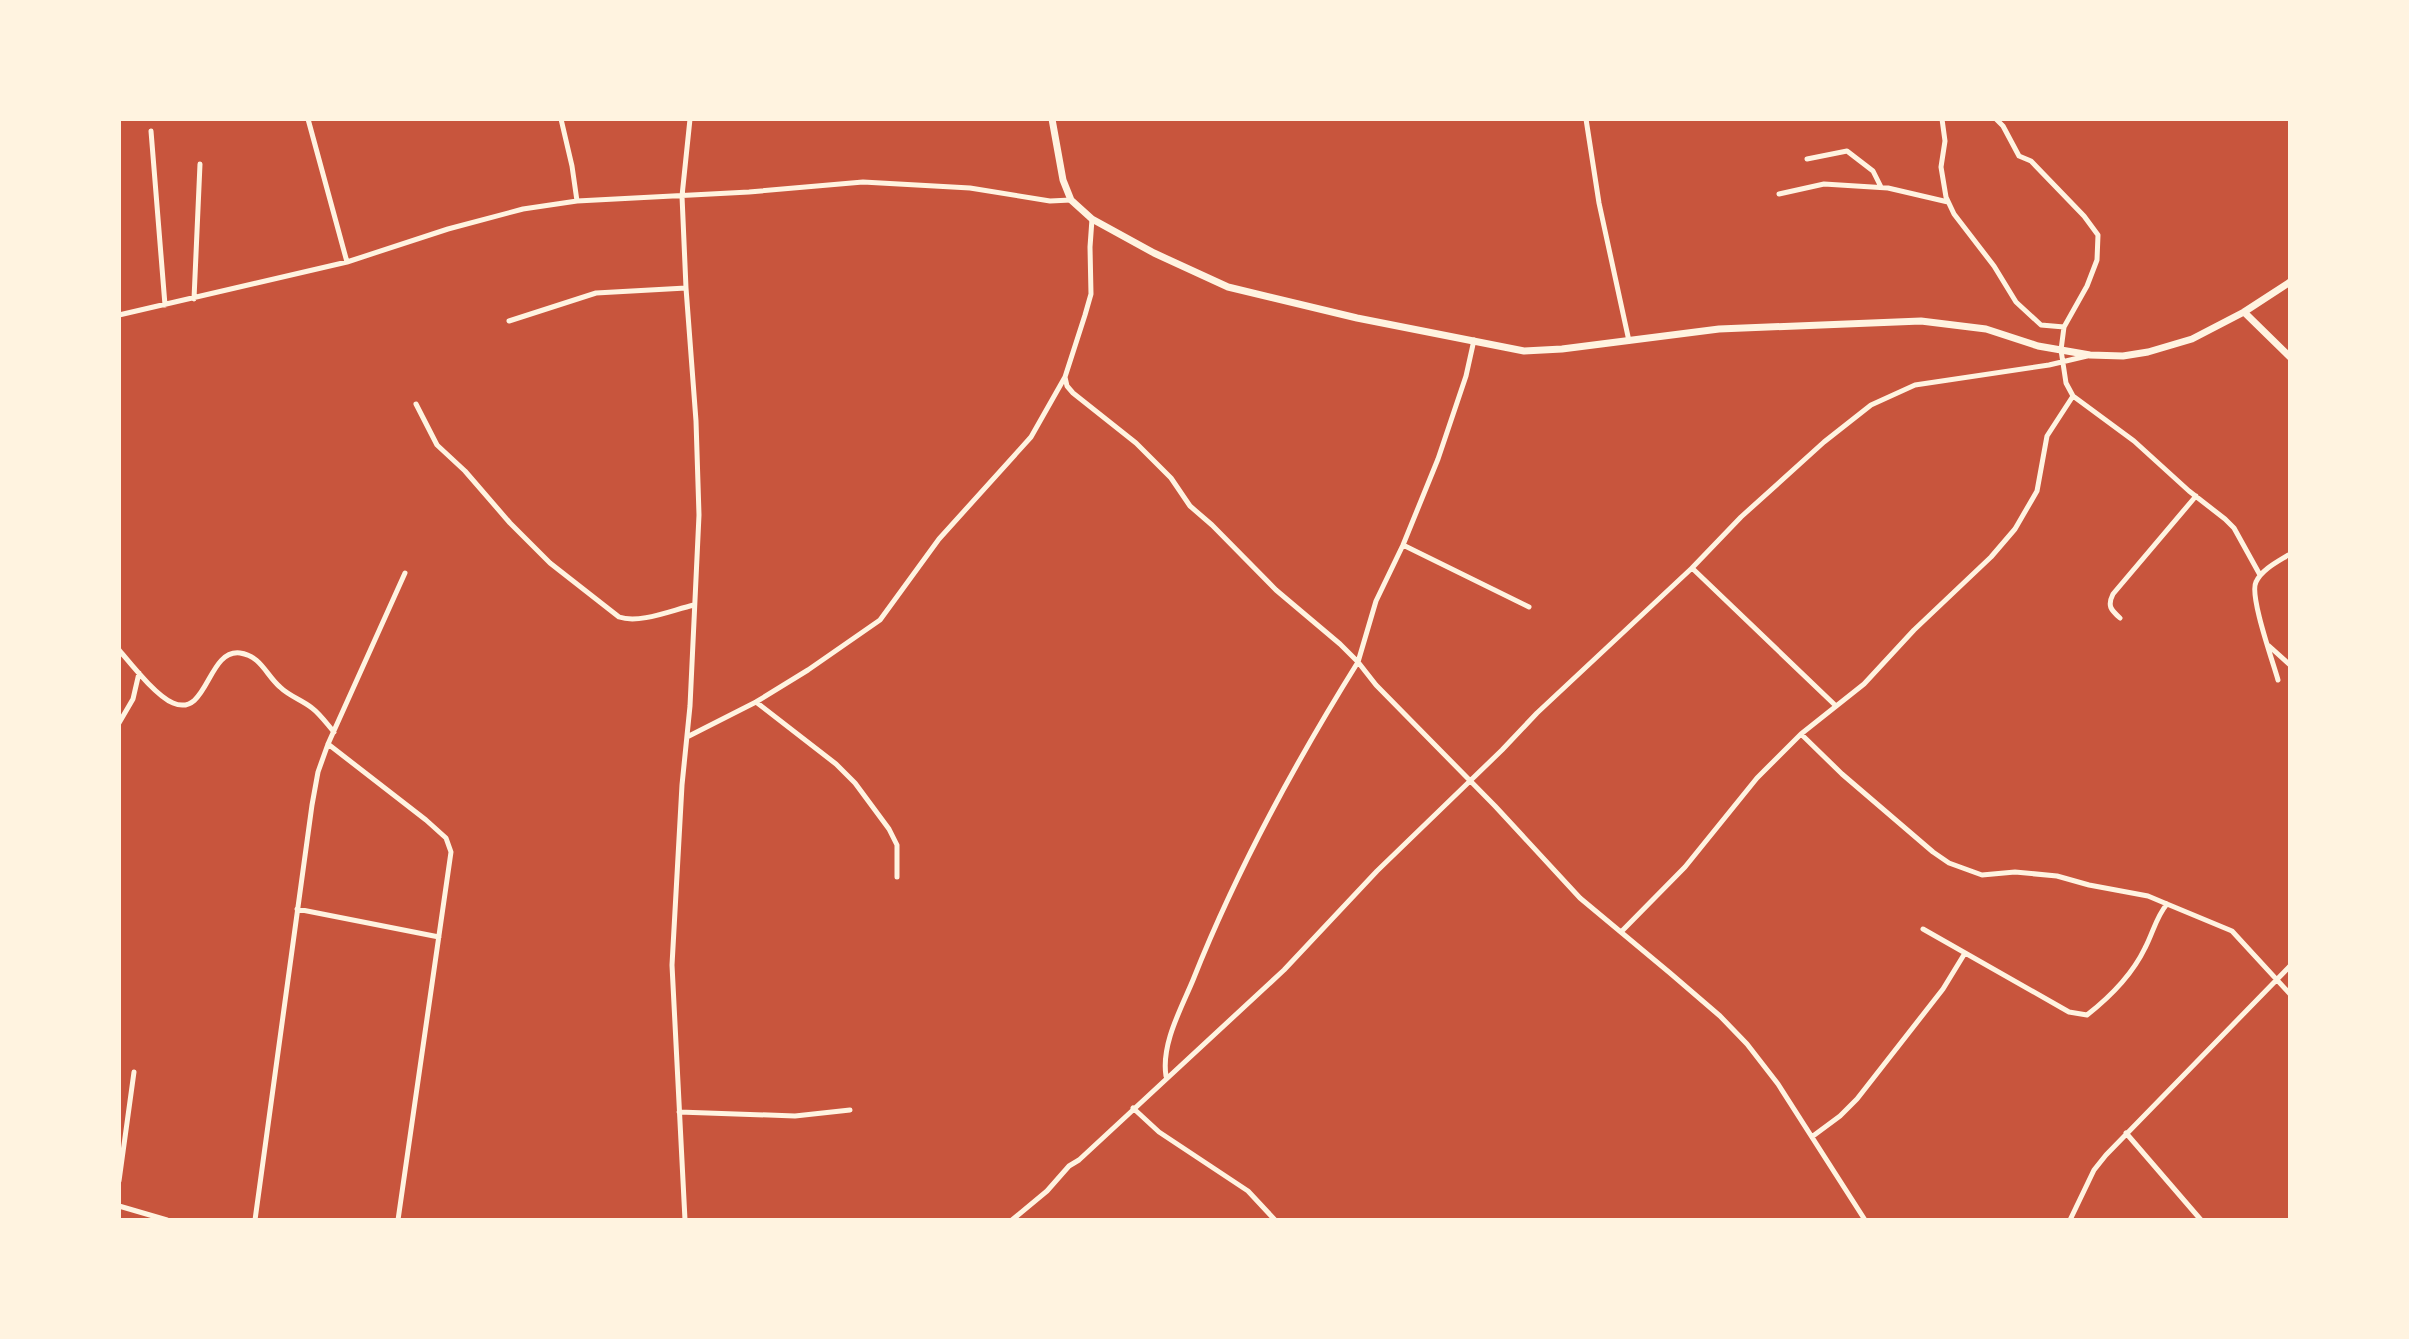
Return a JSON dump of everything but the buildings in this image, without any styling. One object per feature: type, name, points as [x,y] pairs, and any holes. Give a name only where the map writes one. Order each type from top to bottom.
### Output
[{"type":"street","points":[[308,119],[347,262]]},
{"type":"street","points":[[561,119],[577,201]]},
{"type":"street","points":[[685,1220],[672,965],[699,515],[682,196],[690,119]]},
{"type":"street","points":[[1052,119],[1063,180],[1071,200],[1092,219],[1154,253],[1228,287],[1357,318],[1524,351],[1562,349],[1719,329],[1921,321],[1986,329],[2038,346],[2090,355],[2123,356],[2192,339],[2244,312],[2290,282]]},
{"type":"street","points":[[1586,119],[1599,203],[1629,341]]},
{"type":"street","points":[[1942,119],[1945,141],[1941,167],[1948,202],[1954,214],[2016,302],[2041,326],[2064,327]]},
{"type":"street","points":[[1996,119],[2003,126],[2019,156],[2031,161],[2084,216],[2098,235],[2097,260],[2087,286],[2064,327],[2063,362],[2066,383],[2073,396],[2134,441],[2234,528],[2260,575]]},
{"type":"street","points":[[2003,126],[2011,119]]},
{"type":"street","points":[[151,131],[165,305]]},
{"type":"street","points":[[1807,159],[1847,151],[1873,171],[1881,187]]},
{"type":"street","points":[[194,299],[200,164]]},
{"type":"street","points":[[119,315],[347,262],[448,229],[523,209],[577,201],[863,182],[970,188],[1050,201],[1071,200]]},
{"type":"street","points":[[1779,194],[1825,184],[1881,187],[1948,202]]},
{"type":"street","points":[[687,737],[756,702],[880,620],[939,539],[1031,436],[1065,377],[1091,294],[1092,219]]},
{"type":"street","points":[[509,321],[610,291],[686,288]]},
{"type":"street","points":[[2244,312],[2290,357]]},
{"type":"street","points":[[1167,1077],[1166,1055],[1176,1021],[1223,909],[1307,745],[1358,662],[1376,601],[1403,545],[1438,459],[1466,376],[1474,340]]},
{"type":"street","points":[[1012,1220],[1047,1191],[1069,1166],[1079,1160],[1284,970],[1377,871],[1503,750],[1537,713],[1692,568],[1741,517],[1796,466],[1871,405],[1915,385],[2063,362],[2090,355]]},
{"type":"street","points":[[1065,377],[1067,386],[1073,393],[1136,443],[1171,478],[1190,506],[1276,590],[1358,662],[1376,685],[1580,898],[1720,1016],[1747,1044],[1813,1136],[1865,1220]]},
{"type":"street","points":[[1621,932],[1644,906],[1668,886],[1737,801],[1801,734],[1864,684],[1914,630],[1984,565],[2015,529],[2037,491],[2047,436],[2073,396]]},
{"type":"street","points":[[416,404],[438,445],[465,471],[510,523],[550,563],[618,617],[643,617],[694,605]]},
{"type":"street","points":[[2120,618],[2111,610],[2109,603],[2113,594],[2196,496]]},
{"type":"street","points":[[1403,545],[1529,607]]},
{"type":"street","points":[[2278,680],[2253,586],[2260,575],[2290,554]]},
{"type":"street","points":[[1692,568],[1836,706]]},
{"type":"street","points":[[255,1220],[318,772],[405,573]]},
{"type":"street","points":[[2269,646],[2290,665]]},
{"type":"street","points":[[119,650],[139,673],[173,704],[186,705],[197,699],[217,664],[227,655],[239,653],[256,659],[280,688],[312,708],[334,732]]},
{"type":"street","points":[[119,723],[133,699],[139,673]]},
{"type":"street","points":[[756,702],[836,764],[855,783],[889,829],[897,845],[897,877]]},
{"type":"street","points":[[1801,734],[1842,774],[1933,852],[1950,863],[1982,875],[2015,872],[2057,876],[2167,904],[2232,931],[2290,994]]},
{"type":"street","points":[[328,744],[426,820],[446,838],[451,852],[398,1220]]},
{"type":"street","points":[[1923,929],[2068,1012],[2087,1015],[2110,997],[2127,976],[2143,952],[2158,914],[2167,904]]},
{"type":"street","points":[[297,909],[439,937]]},
{"type":"street","points":[[1813,1136],[1840,1116],[1857,1098],[1943,989],[1965,953]]},
{"type":"street","points":[[2070,1220],[2095,1170],[2126,1133],[2290,966]]},
{"type":"street","points":[[119,1181],[134,1072]]},
{"type":"street","points":[[1133,1108],[1159,1132],[1248,1191],[1275,1220]]},
{"type":"street","points":[[679,1112],[795,1116],[850,1110]]},
{"type":"street","points":[[2126,1133],[2201,1220]]},
{"type":"street","points":[[119,1206],[167,1220]]}]
